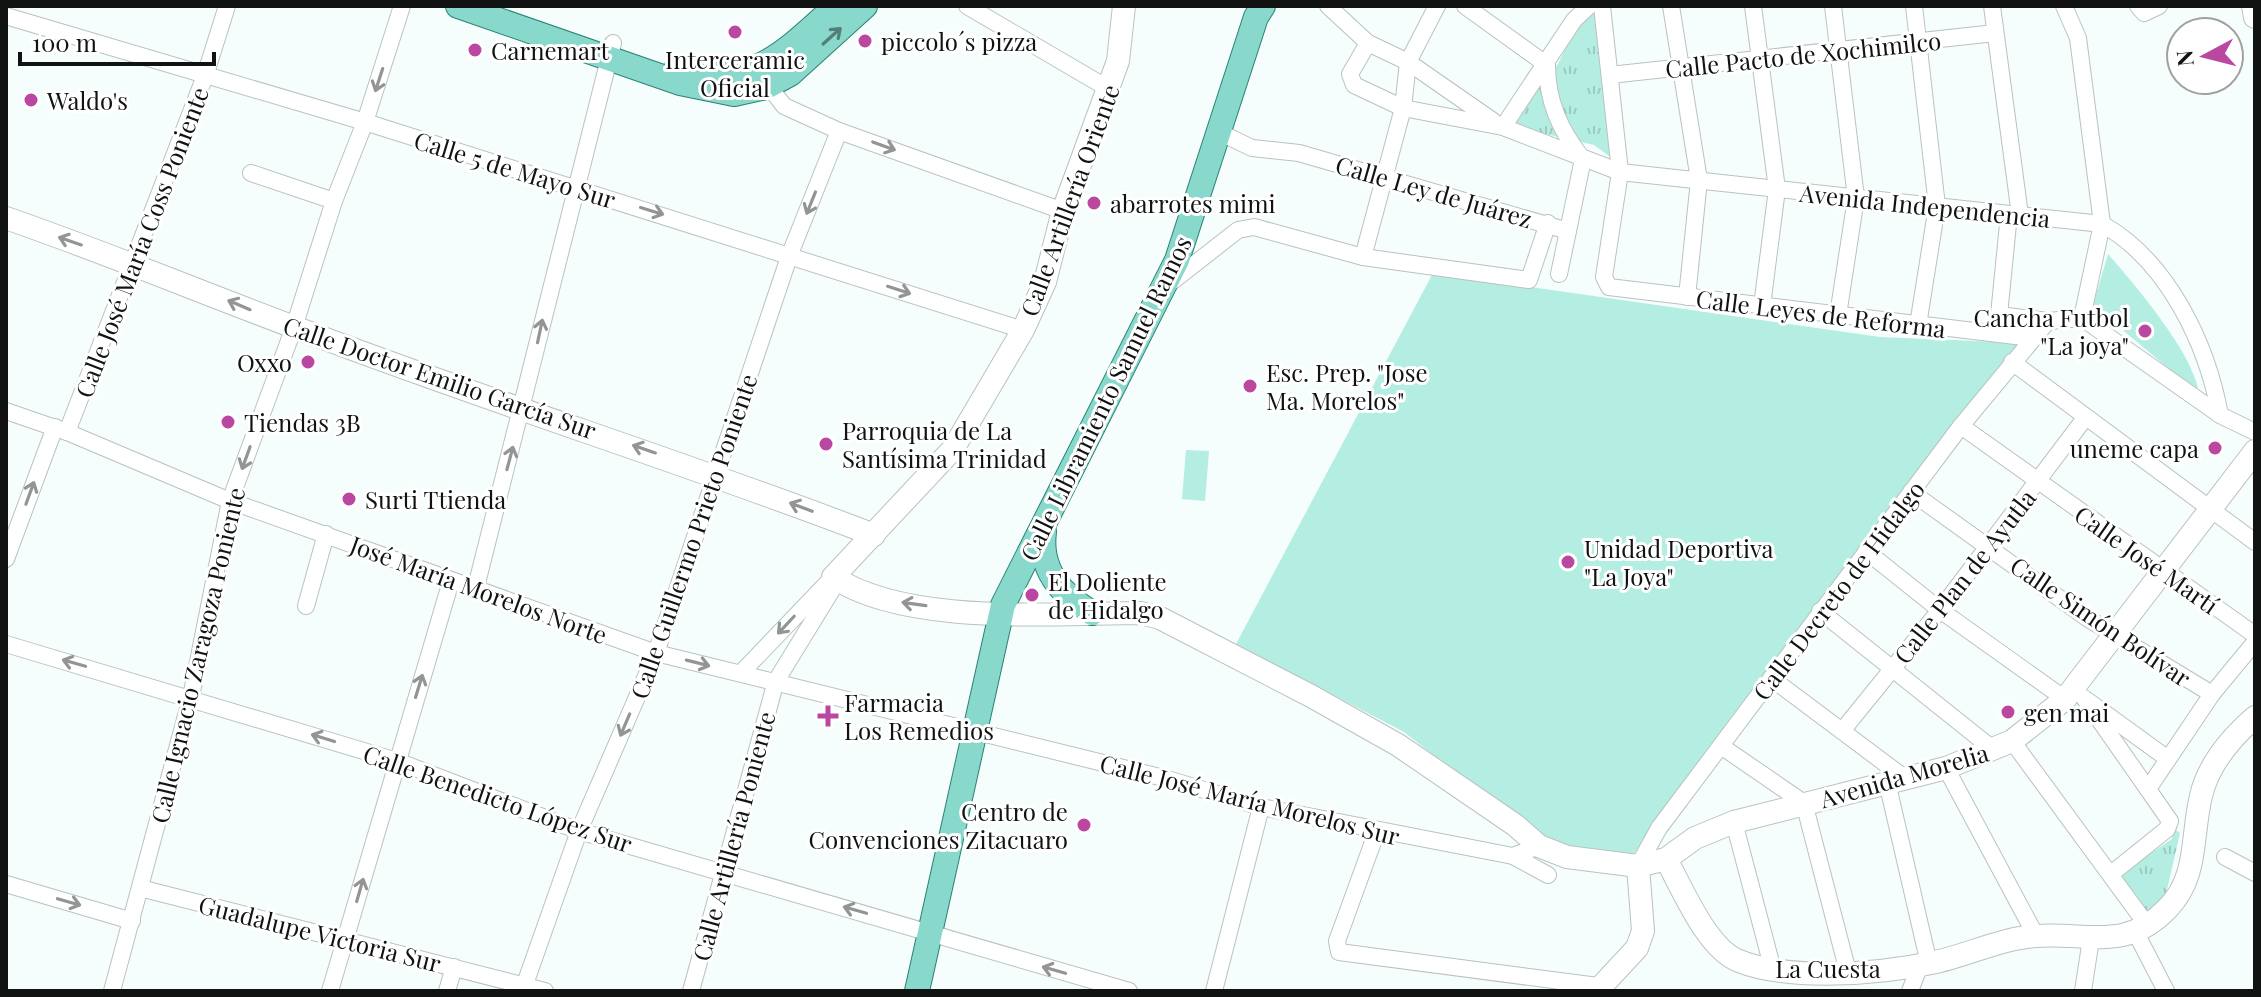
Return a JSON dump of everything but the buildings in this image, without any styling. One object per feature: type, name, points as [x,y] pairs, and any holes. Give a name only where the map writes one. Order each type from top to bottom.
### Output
[{"type":"main road","points":[[458,6],[686,71],[763,77],[790,74],[865,6]]},
{"type":"main road","points":[[501,6],[612,50]]},
{"type":"main road","points":[[763,77],[782,54],[836,6]]},
{"type":"main road","name":"Calle Libramiento Samuel Ramos","points":[[923,930],[998,612],[1044,529],[1177,260],[1256,17],[1263,6]]},
{"type":"main road","points":[[1044,529],[1042,548],[1049,571],[1069,599],[1092,613]]},
{"type":"main road","points":[[902,991],[923,930]]},
{"type":"main road","points":[[917,991],[923,930]]},
{"type":"street","name":"Calle José María Coss Poniente","points":[[6,559],[134,263],[205,76],[227,6]]},
{"type":"street","name":"Calle Ignacio Zaragoza Poniente","points":[[112,991],[191,697],[230,501],[294,327],[402,6]]},
{"type":"street","points":[[967,6],[1109,89]]},
{"type":"street","name":"Calle Artillería Oriente","points":[[776,681],[837,576],[953,449],[1023,330],[1045,282],[1063,211],[1109,89],[1120,51],[1124,6]]},
{"type":"street","points":[[1328,6],[1368,43],[1408,62],[1501,126]]},
{"type":"street","points":[[1363,257],[1403,108],[1408,62],[1437,6]]},
{"type":"street","points":[[1465,6],[1547,65]]},
{"type":"street","points":[[1501,126],[1547,65],[1574,20],[1589,6]]},
{"type":"street","points":[[1602,6],[1620,172]]},
{"type":"street","points":[[1671,6],[1699,180],[1687,297]]},
{"type":"street","points":[[1753,6],[1777,189],[1762,306]]},
{"type":"street","points":[[1833,6],[1856,198],[1838,315]]},
{"type":"street","points":[[1914,6],[1937,206],[1918,325]]},
{"type":"street","points":[[1992,6],[2015,215],[1997,335]]},
{"type":"street","points":[[2064,6],[2078,38],[2102,224],[2082,318]]},
{"type":"street","points":[[2253,6],[2255,17]]},
{"type":"street","name":"Calle 5 de Mayo Sur","points":[[9,17],[69,32],[205,76],[365,122],[1023,330]]},
{"type":"street","name":"Calle Pacto de Xochimilco","points":[[1610,75],[1995,33]]},
{"type":"street","points":[[1368,43],[1350,79],[1354,85],[1403,108],[1501,126]]},
{"type":"street","points":[[476,587],[612,50]]},
{"type":"street","points":[[1547,65],[1547,90],[1564,135],[1583,159],[1559,274]]},
{"type":"street","points":[[763,77],[784,106],[839,131],[1063,211]]},
{"type":"street","name":"Avenida Independencia","points":[[1501,126],[1620,172],[2102,224],[2123,235],[2144,257],[2175,300],[2199,340],[2214,383],[2220,415]]},
{"type":"street","name":"Calle Guillermo Prieto Poniente","points":[[525,984],[579,831],[656,653],[790,254],[839,131]]},
{"type":"street","name":"Calle Ley de Juárez","points":[[1219,132],[1252,148],[1299,153],[1568,231]]},
{"type":"street","name":"Calle Leyes de Reforma","points":[[1620,172],[1604,277],[1609,287],[2032,338]]},
{"type":"street","points":[[251,173],[334,201]]},
{"type":"street","name":"Calle Doctor Emilio García Sur","points":[[6,218],[134,263],[294,327],[718,475],[874,535]]},
{"type":"street","points":[[1164,287],[1245,227],[1263,228],[1363,257],[1529,280],[1548,223]]},
{"type":"street","points":[[1999,315],[2048,321],[2082,318],[2220,415],[2255,432]]},
{"type":"street","name":"Calle Decreto de Hidalgo","points":[[1638,866],[1659,828],[1820,611],[1961,426],[2048,321]]},
{"type":"street","points":[[2012,362],[2255,542]]},
{"type":"street","points":[[6,411],[61,429]]},
{"type":"street","name":"Calle Plan de Ayutla","points":[[1842,731],[1940,610],[2085,418]]},
{"type":"street","name":"Calle José Martí","points":[[1961,426],[2037,483],[2255,635]]},
{"type":"street","name":"José María Morelos Norte","points":[[61,429],[230,501],[656,653],[968,729]]},
{"type":"street","name":"Avenida Morelia","points":[[1666,859],[1695,838],[1734,822],[1946,768],[2003,745],[2074,695],[2114,635],[2255,451]]},
{"type":"street","name":"Calle Simón Bolívar","points":[[1911,492],[2114,635],[2212,694]]},
{"type":"street","points":[[306,606],[326,534]]},
{"type":"street","points":[[1866,551],[1940,610],[2168,759]]},
{"type":"street","points":[[741,673],[837,576],[873,598],[998,612],[1141,613],[1160,618],[1298,688],[1398,745],[1515,825],[1539,846],[1567,857],[1638,866],[1666,859]]},
{"type":"street","points":[[330,991],[451,581]]},
{"type":"street","points":[[1820,611],[1891,669],[2003,745],[2111,874],[2142,929],[2166,991]]},
{"type":"street","points":[[2148,789],[2212,694],[2255,642]]},
{"type":"street","name":"Calle Benedicto López Sur","points":[[6,644],[397,761],[579,831],[1129,991]]},
{"type":"street","points":[[1771,678],[1842,731],[1896,781],[1924,964],[1910,991]]},
{"type":"street","name":"Calle Artillería Poniente","points":[[691,991],[776,681]]},
{"type":"street","points":[[2074,695],[2170,821],[2167,829],[2111,874]]},
{"type":"street","points":[[2142,929],[2182,891],[2191,869],[2201,794],[2217,759],[2255,717]]},
{"type":"street","name":"Calle José María Morelos Sur","points":[[968,729],[1261,807],[1513,856]]},
{"type":"street","points":[[1721,746],[1804,803],[1848,972]]},
{"type":"street","points":[[1946,768],[2036,936]]},
{"type":"street","points":[[1214,991],[1261,807]]},
{"type":"street","points":[[1734,822],[1773,970]]},
{"type":"street","points":[[1377,831],[1337,941],[1339,952],[1597,989],[1637,948],[1643,931],[1638,866]]},
{"type":"street","points":[[1513,856],[1539,846]]},
{"type":"street","points":[[1513,856],[1548,875]]},
{"type":"street","points":[[2225,857],[2255,873]]},
{"type":"street","name":"La Cuesta","points":[[1666,859],[1709,936],[1722,951],[1737,961],[1773,970],[1848,972],[1924,964],[2036,936],[2091,939],[2142,929]]},
{"type":"street","points":[[6,884],[132,921]]},
{"type":"street","name":"Guadalupe Victoria Sur","points":[[140,888],[545,991]]},
{"type":"street","points":[[2083,991],[2091,939]]},
{"type":"street","points":[[447,991],[454,967]]},
{"type":"green space","points":[[1600,6],[1617,162],[1594,145],[1515,127],[1519,112],[1558,64],[1580,18]]},
{"type":"green space","name":"Cancha Futbol \"La joya\"","points":[[2108,254],[2175,340],[2195,378],[2199,394],[2093,305]]},
{"type":"green space","name":"Unidad Deportiva \"La Joya\"","points":[[1433,273],[1880,337],[2024,343],[1632,856],[1590,859],[1533,833],[1404,732],[1236,644]]},
{"type":"green space","points":[[1186,450],[1209,451],[1205,501],[1182,499]]},
{"type":"green space","points":[[2173,828],[2180,833],[2166,894],[2147,918],[2120,874],[2172,839]]},
{"type":"place","name":"Interceramic Oficial","points":[[735,32]]},
{"type":"place","name":"piccolo´s pizza","points":[[865,41]]},
{"type":"place","name":"Carnemart","points":[[475,50]]},
{"type":"place","name":"Waldo's","points":[[31,100]]},
{"type":"place","name":"abarrotes mimi","points":[[1094,203]]},
{"type":"place","name":"Cancha Futbol \"La joya\"","points":[[2145,331]]},
{"type":"place","name":"Oxxo","points":[[308,362]]},
{"type":"place","name":"Esc. Prep. \"Jose Ma. Morelos\"","points":[[1250,386]]},
{"type":"place","name":"Tiendas 3B","points":[[228,422]]},
{"type":"place","name":"Parroquia de La Santísima Trinidad","points":[[826,444]]},
{"type":"place","name":"uneme capa","points":[[2215,448]]},
{"type":"place","name":"Surti Ttienda","points":[[349,499]]},
{"type":"place","name":"Unidad Deportiva \"La Joya\"","points":[[1568,562]]},
{"type":"place","name":"El Doliente de Hidalgo","points":[[1032,595]]},
{"type":"place","name":"gen mai","points":[[2008,712]]},
{"type":"place","name":"Farmacia Los Remedios","points":[[828,716]]},
{"type":"place","name":"Centro de Convenciones Zitacuaro","points":[[1084,825]]}]
